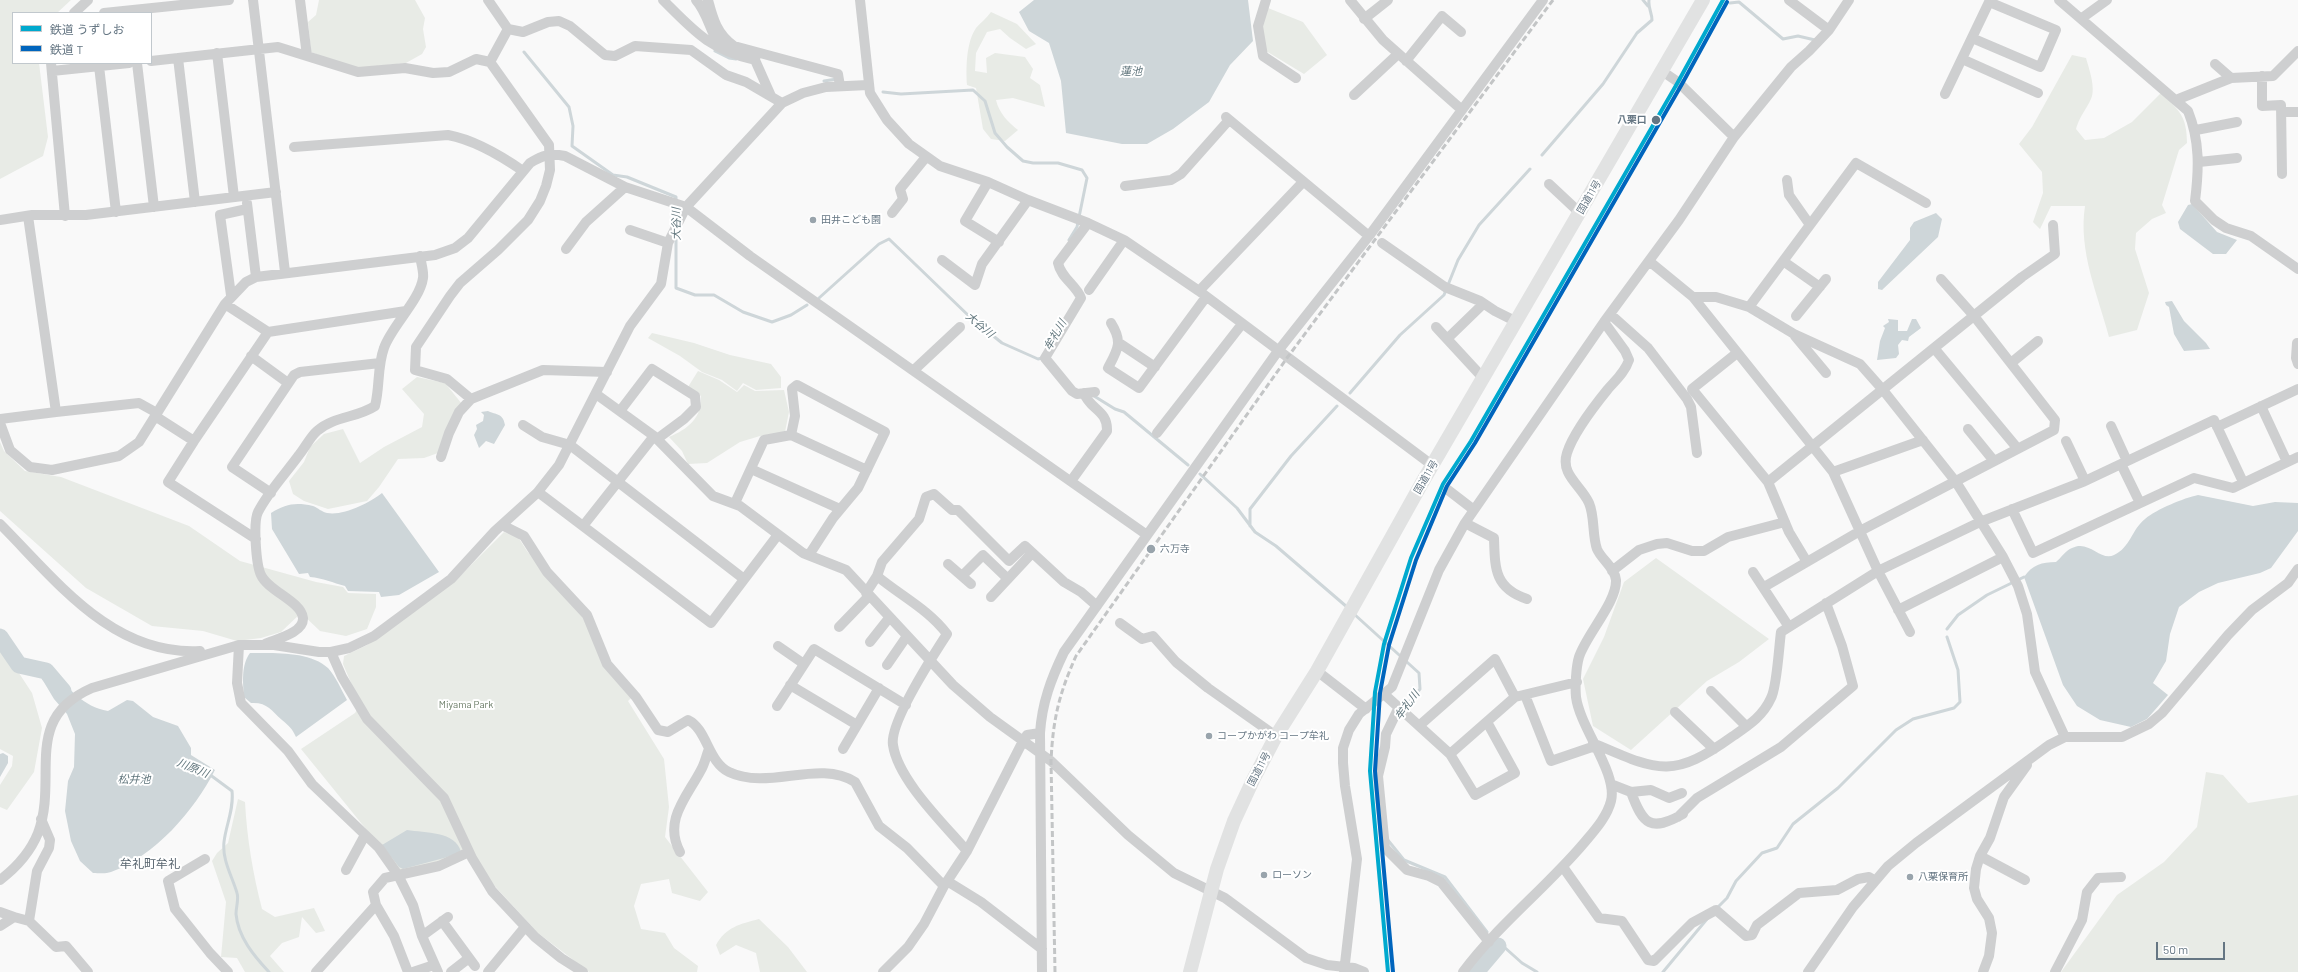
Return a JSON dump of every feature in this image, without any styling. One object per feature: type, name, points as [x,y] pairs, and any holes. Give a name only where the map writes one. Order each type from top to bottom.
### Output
[{"type":"highway","name":"国道11号","points":[[1190,972],[1210,890],[1234,821],[1276,736],[1317,671],[1432,465],[1484,379],[1703,0]]},
{"type":"street","points":[[75,12],[88,0]]},
{"type":"street","points":[[114,12],[229,0]]},
{"type":"street","points":[[253,0],[285,272]]},
{"type":"street","points":[[300,0],[307,56]]},
{"type":"street","points":[[488,0],[508,29],[523,32],[548,22],[560,21],[570,26],[606,55],[615,56],[635,46],[691,50],[726,75],[746,82],[782,103]]},
{"type":"street","points":[[663,0],[690,29],[723,51],[755,56],[838,74],[840,86]]},
{"type":"street","points":[[696,0],[702,6],[713,37],[723,51]]},
{"type":"street","points":[[708,0],[713,19],[723,38],[734,46],[755,56],[771,96]]},
{"type":"street","points":[[860,0],[868,85],[875,102],[887,120],[909,144],[940,166],[988,182],[1028,200],[1088,223],[1124,240],[1202,294],[1432,465]]},
{"type":"street","points":[[1266,0],[1258,26],[1263,56],[1296,78]]},
{"type":"street","points":[[1350,0],[1364,19],[1398,54],[1462,110]]},
{"type":"street","points":[[1364,19],[1388,0]]},
{"type":"street","points":[[1789,0],[1829,30]]},
{"type":"street","points":[[1344,969],[1357,859],[1356,842],[1345,786],[1343,748],[1349,730],[1359,714],[1385,695],[1392,687],[1405,659],[1439,570],[1465,523],[1734,137],[1790,67],[1809,51],[1829,30],[1849,0]]},
{"type":"street","points":[[2059,0],[2082,18],[2188,110],[2196,130],[2199,162],[2195,201],[2214,220],[2226,228],[2251,236],[2298,268]]},
{"type":"street","points":[[2082,18],[2107,0]]},
{"type":"street","points":[[1945,94],[1989,1],[2056,30],[2040,67],[1972,38]]},
{"type":"street","points":[[1042,972],[1040,733],[1044,700],[1050,680],[1064,652],[1278,351],[1370,236],[1462,110],[1538,2]]},
{"type":"street","points":[[1406,61],[1442,16],[1461,32]]},
{"type":"street","points":[[490,62],[508,29]]},
{"type":"street","points":[[152,61],[278,47],[358,72],[405,68],[433,73],[450,72],[476,59],[490,62],[549,145],[550,154],[546,186],[540,201],[528,220],[498,250],[460,283],[416,347],[416,370],[448,379],[471,399]]},
{"type":"street","points":[[2176,100],[2231,78],[2273,76],[2298,51]]},
{"type":"street","points":[[217,53],[234,197]]},
{"type":"street","points":[[1354,95],[1398,54]]},
{"type":"street","points":[[178,58],[195,202]]},
{"type":"street","points":[[1962,59],[2038,93]]},
{"type":"street","points":[[65,216],[52,67],[119,64]]},
{"type":"street","points":[[137,64],[154,207]]},
{"type":"street","points":[[2215,64],[2231,78]]},
{"type":"street","points":[[99,66],[116,212]]},
{"type":"street","points":[[1662,71],[1678,82],[1734,137]]},
{"type":"street","points":[[2262,76],[2262,106],[2282,105],[2282,174]]},
{"type":"street","points":[[0,880],[19,864],[30,849],[41,819],[45,793],[47,740],[52,722],[58,712],[78,694],[106,683],[225,648],[239,645],[263,645],[331,652],[362,644],[455,575],[502,525],[538,492],[559,465],[637,314],[661,284],[670,240],[686,207],[782,103],[803,93],[840,86],[868,85]]},
{"type":"street","points":[[2282,112],[2298,112]]},
{"type":"street","points":[[1125,186],[1171,180],[1181,174],[1228,119],[1370,236]]},
{"type":"street","points":[[2196,130],[2237,122]]},
{"type":"street","points":[[294,147],[448,135],[463,138],[477,144],[523,171]]},
{"type":"street","points":[[0,423],[10,450],[30,467],[52,470],[119,456],[139,442],[231,295],[246,282],[256,277],[285,272],[435,255],[454,248],[468,238],[530,163],[543,155],[550,154],[565,156],[625,187],[686,207],[750,256],[1147,535]]},
{"type":"street","points":[[892,213],[902,199],[900,189],[926,157]]},
{"type":"street","points":[[2199,162],[2237,158]]},
{"type":"street","points":[[1749,307],[1856,162],[1926,203]]},
{"type":"street","points":[[1787,180],[1789,194],[1810,225]]},
{"type":"street","points":[[988,182],[965,221],[999,242]]},
{"type":"street","points":[[1111,322],[1117,332],[1119,343],[1108,368],[1139,388],[1155,367],[1202,294],[1303,182]]},
{"type":"street","points":[[1549,184],[1580,213]]},
{"type":"street","points":[[566,249],[586,222],[625,187]]},
{"type":"street","points":[[0,220],[28,216],[65,216],[116,212],[276,192]]},
{"type":"street","points":[[246,196],[256,277]]},
{"type":"street","points":[[942,260],[975,285],[982,264],[1028,200]]},
{"type":"street","points":[[231,295],[220,215],[247,209]]},
{"type":"street","points":[[28,216],[56,412]]},
{"type":"street","points":[[1088,223],[1058,263],[1059,270],[1079,293],[1081,298],[1045,358],[1072,391],[1078,394],[1095,392]]},
{"type":"street","points":[[1768,482],[2022,277],[2055,254],[2053,225]]},
{"type":"street","points":[[630,230],[670,240]]},
{"type":"street","points":[[1089,290],[1124,240]]},
{"type":"street","points":[[1382,243],[1448,289],[1480,301],[1495,311],[1517,322]]},
{"type":"street","points":[[263,645],[295,631],[301,626],[303,619],[301,612],[270,586],[261,575],[254,533],[257,513],[317,431],[331,422],[366,413],[375,406],[378,395],[380,363],[384,346],[406,312],[423,278],[420,256]]},
{"type":"street","points":[[1648,261],[1693,297],[1833,472],[1878,571],[1910,632]]},
{"type":"street","points":[[1783,261],[1823,283],[1796,316]]},
{"type":"street","points":[[1764,587],[1860,531],[2054,430],[2055,420],[1974,316],[1941,279]]},
{"type":"street","points":[[1693,297],[1716,297],[1749,307],[1794,334],[1860,364],[1883,390],[1956,482],[2003,557],[2018,586],[2027,614],[2035,672],[2066,737]]},
{"type":"street","points":[[225,304],[268,332],[406,312]]},
{"type":"street","points":[[1447,339],[1481,306]]},
{"type":"street","points":[[1610,314],[1648,348],[1687,399],[1691,407],[1697,453]]},
{"type":"street","points":[[1463,972],[1489,942],[1563,867],[1601,822],[1611,802],[1613,785],[1594,745],[1576,696],[1579,658],[1609,603],[1616,581],[1612,571],[1598,550],[1589,503],[1568,474],[1565,464],[1567,452],[1578,433],[1607,391],[1627,368],[1629,360],[1625,350],[1604,322]]},
{"type":"street","points":[[1157,433],[1242,324]]},
{"type":"street","points":[[914,370],[960,327]]},
{"type":"street","points":[[1436,327],[1484,379]]},
{"type":"street","points":[[256,539],[168,482],[268,332]]},
{"type":"street","points":[[1794,334],[1826,373]]},
{"type":"street","points":[[2011,363],[2038,341]]},
{"type":"street","points":[[1119,343],[1155,367]]},
{"type":"street","points":[[2297,344],[2296,358],[2298,364]]},
{"type":"street","points":[[1934,348],[2018,449]]},
{"type":"street","points":[[1737,353],[1692,389],[1768,482],[1785,522],[1807,562]]},
{"type":"street","points":[[251,356],[288,383]]},
{"type":"street","points":[[271,493],[232,466],[294,375],[300,372],[380,363]]},
{"type":"street","points":[[583,526],[655,438],[684,419],[696,407],[695,396],[652,369],[620,411]]},
{"type":"street","points":[[441,457],[449,433],[460,412],[471,399],[543,370],[607,372]]},
{"type":"street","points":[[791,435],[795,416],[792,389],[797,385],[885,432],[858,488],[840,509],[809,555]]},
{"type":"street","points":[[2217,427],[2298,389]]},
{"type":"street","points":[[1071,481],[1108,431],[1108,422],[1104,416],[1086,400],[1084,393]]},
{"type":"street","points":[[596,394],[655,438],[713,496],[735,503],[803,553],[846,570],[889,618],[953,685],[990,717],[1051,761],[1128,835],[1174,873],[1225,898],[1306,958],[1327,965],[1364,972]]},
{"type":"street","points":[[0,419],[139,403],[194,441]]},
{"type":"street","points":[[2261,406],[2287,462]]},
{"type":"street","points":[[1420,725],[1495,659],[1520,696],[1551,762],[1594,745],[1638,762],[1660,767],[1678,766],[1714,749],[1759,717],[1772,697],[1781,632],[1878,571],[1980,522],[2085,481],[2214,420],[2243,482]]},
{"type":"street","points":[[523,424],[542,437],[570,445],[744,579]]},
{"type":"street","points":[[2111,426],[2140,503]]},
{"type":"street","points":[[1968,429],[1994,462]]},
{"type":"street","points":[[735,503],[764,440],[791,435],[867,470]]},
{"type":"street","points":[[1833,472],[1923,440]]},
{"type":"street","points":[[2066,441],[2085,481]]},
{"type":"street","points":[[2012,509],[2033,553],[2194,478],[2233,488],[2298,457]]},
{"type":"street","points":[[751,469],[840,509]]},
{"type":"street","points":[[1448,490],[1474,510]]},
{"type":"street","points":[[538,492],[711,623],[778,536]]},
{"type":"street","points":[[840,627],[868,595],[882,562],[919,519],[926,497],[934,494],[952,510],[958,510],[1009,561],[1025,546],[1064,582],[1081,592],[1097,606]]},
{"type":"street","points":[[1612,571],[1638,550],[1657,544],[1667,543],[1692,551],[1704,551],[1728,537],[1785,522]]},
{"type":"street","points":[[1465,523],[1494,538],[1495,565],[1499,578],[1504,587],[1513,594],[1527,599]]},
{"type":"street","points":[[0,524],[74,599],[112,630],[140,643],[164,650],[181,652],[225,648]]},
{"type":"street","points":[[502,525],[524,536],[546,572],[587,615],[607,664],[636,697],[658,730],[668,732],[688,720],[695,723],[709,749],[729,772],[757,778],[822,774],[849,779],[855,782],[879,826],[907,848],[945,884],[981,902],[1042,949]]},
{"type":"street","points":[[991,597],[1032,553]]},
{"type":"street","points":[[962,576],[983,555],[1008,579]]},
{"type":"street","points":[[1898,610],[2003,557]]},
{"type":"street","points":[[948,564],[971,584]]},
{"type":"street","points":[[1808,972],[1853,907],[1874,880],[1916,843],[2049,745],[2066,737],[2122,737],[2149,724],[2162,713],[2228,635],[2252,610],[2288,583],[2298,569]]},
{"type":"street","points":[[1753,572],[1789,627]]},
{"type":"street","points":[[877,576],[914,601],[938,622],[947,634],[929,660],[906,704],[892,744],[899,768],[967,851]]},
{"type":"street","points":[[1678,817],[1697,798],[1781,747],[1853,686],[1842,646],[1826,603]]},
{"type":"street","points":[[870,642],[889,618]]},
{"type":"street","points":[[1120,623],[1142,639],[1153,636],[1176,662],[1203,684],[1276,736]]},
{"type":"street","points":[[887,665],[906,636]]},
{"type":"street","points":[[239,645],[237,683],[241,703],[288,751],[312,784],[379,848],[398,874],[413,905],[422,936],[436,969],[414,972]]},
{"type":"street","points":[[778,646],[804,664]]},
{"type":"street","points":[[777,706],[814,649],[906,704]]},
{"type":"street","points":[[331,652],[342,677],[367,719],[444,798],[469,852],[492,891],[525,927],[561,958],[584,972]]},
{"type":"street","points":[[1317,671],[1366,709]]},
{"type":"street","points":[[1450,754],[1520,696],[1577,682]]},
{"type":"street","points":[[790,685],[857,725]]},
{"type":"street","points":[[843,749],[879,688]]},
{"type":"street","points":[[1711,691],[1746,726]]},
{"type":"street","points":[[1385,695],[1420,725],[1450,754],[1475,795],[1515,773],[1487,722]]},
{"type":"street","points":[[1402,709],[1386,734],[1385,747],[1378,776],[1385,848],[1407,870],[1429,876],[1441,882],[1489,942]]},
{"type":"street","points":[[1675,712],[1714,749]]},
{"type":"street","points":[[883,972],[916,937],[945,884],[967,851],[1023,741],[1027,735],[1040,733]]},
{"type":"street","points":[[680,852],[675,842],[675,814],[701,770],[709,749]]},
{"type":"street","points":[[1982,972],[1990,956],[1992,933],[1989,918],[1978,899],[1974,888],[1976,869],[1980,856],[1990,838],[2004,797],[2030,758]]},
{"type":"street","points":[[1613,785],[1631,792],[1651,790],[1669,798],[1682,793]]},
{"type":"street","points":[[1631,792],[1644,819],[1654,825],[1663,824],[1678,817],[1719,793]]},
{"type":"street","points":[[29,921],[37,871],[49,848],[50,840],[41,819]]},
{"type":"street","points":[[346,870],[365,835]]},
{"type":"street","points":[[408,972],[394,936],[376,905],[373,892],[385,878],[439,866],[469,852]]},
{"type":"street","points":[[1980,856],[2025,880]]},
{"type":"street","points":[[205,859],[168,880],[175,908],[226,971]]},
{"type":"street","points":[[1563,867],[1599,918],[1622,921],[1648,960],[1654,961],[1692,922],[1716,910],[1746,936],[1752,935],[1757,926],[1799,893],[1837,890],[1858,879],[1869,877],[1874,880]]},
{"type":"street","points":[[2055,972],[2082,920],[2087,892],[2098,878],[2122,877]]},
{"type":"street","points":[[316,972],[376,905]]},
{"type":"street","points":[[0,912],[29,921],[56,947],[66,946],[88,972]]},
{"type":"street","points":[[0,926],[14,917]]},
{"type":"street","points":[[422,936],[445,919],[472,962],[451,972]]},
{"type":"street","points":[[488,972],[525,927]]},
{"type":"green space","points":[[0,0],[71,0],[58,12],[12,12],[12,64],[39,64],[48,137],[43,156],[0,179]]},
{"type":"green space","points":[[319,0],[415,0],[425,18],[423,29],[426,47],[422,54],[406,63],[358,68],[336,62],[311,52],[308,22],[316,15]]},
{"type":"green space","points":[[1268,8],[1303,22],[1327,55],[1304,74],[1266,51],[1261,28]]},
{"type":"green space","points":[[991,12],[1017,24],[1036,44],[1026,49],[1000,29],[987,32],[976,53],[975,71],[987,73],[986,58],[995,53],[1025,57],[1033,69],[1030,78],[1040,85],[1045,107],[1013,98],[996,100],[1004,117],[1018,130],[1005,141],[991,139],[983,129],[976,88],[967,85],[968,48],[970,41],[976,28]]},
{"type":"green space","points":[[2072,55],[2086,58],[2093,85],[2092,96],[2076,129],[2085,140],[2104,138],[2132,122],[2161,93],[2181,114],[2187,134],[2187,143],[2179,150],[2162,205],[2166,213],[2152,219],[2136,233],[2135,249],[2149,293],[2137,330],[2109,337],[2090,273],[2084,240],[2085,206],[2051,206],[2040,229],[2033,222],[2043,193],[2042,172],[2019,144],[2032,127]]},
{"type":"green space","points":[[652,333],[694,343],[730,355],[771,364],[781,377],[781,388],[756,390],[743,383],[737,391],[722,380],[702,372],[680,356],[648,338]]},
{"type":"green space","points":[[698,371],[719,380],[737,392],[744,385],[755,391],[784,390],[789,412],[785,432],[760,436],[740,442],[707,463],[688,464],[682,451],[669,437],[688,426],[699,411],[701,396],[688,387]]},
{"type":"green space","points":[[417,377],[445,383],[462,404],[438,453],[424,458],[398,459],[379,487],[367,501],[328,509],[304,501],[293,494],[289,481],[304,462],[310,447],[324,434],[343,429],[360,463],[384,447],[422,427],[424,414],[402,389]]},
{"type":"green space","points":[[0,442],[4,451],[25,471],[61,477],[189,526],[240,561],[316,582],[343,587],[348,593],[376,594],[376,607],[367,629],[346,636],[320,631],[301,613],[281,632],[261,638],[237,641],[203,631],[152,626],[86,588],[0,511]]},
{"type":"green space","name":"Miyama Park","points":[[504,532],[518,537],[527,551],[581,614],[631,698],[628,701],[664,759],[669,807],[665,837],[708,892],[700,901],[672,893],[669,879],[641,884],[634,906],[641,929],[665,933],[674,948],[698,966],[697,972],[589,972],[538,933],[491,882],[468,848],[439,863],[400,871],[301,749],[355,713],[360,704],[343,664],[344,656],[367,645],[453,583]]},
{"type":"green space","points":[[1656,558],[1769,639],[1739,662],[1707,681],[1631,750],[1593,726],[1583,679],[1604,637],[1624,582]]},
{"type":"green space","points":[[0,644],[32,693],[42,728],[34,772],[7,810],[0,807],[0,785],[12,766],[13,756],[0,749]]},
{"type":"green space","points":[[2206,772],[2223,775],[2248,803],[2298,795],[2298,972],[2061,972],[2117,895],[2164,862],[2197,827]]},
{"type":"green space","points":[[238,799],[245,802],[251,856],[262,909],[275,917],[314,908],[325,931],[316,933],[302,917],[299,937],[282,943],[270,956],[284,972],[245,972],[237,958],[221,957],[226,902],[212,861],[217,853],[228,843]]},
{"type":"green space","points":[[759,919],[788,947],[807,972],[760,972],[756,953],[736,945],[720,955],[716,945],[724,934],[734,927]]},
{"type":"water","name":"蓮池","points":[[1034,0],[1248,0],[1253,41],[1230,65],[1209,102],[1173,129],[1147,144],[1122,144],[1066,133],[1061,81],[1049,43],[1029,31],[1019,12]]},
{"type":"water","points":[[2192,204],[2217,232],[2237,240],[2226,254],[2213,254],[2180,229],[2178,222],[2188,205]]},
{"type":"water","points":[[1936,213],[1942,219],[1938,237],[1882,290],[1878,289],[1878,282],[1910,240],[1910,228],[1914,222]]},
{"type":"water","points":[[2172,301],[2184,321],[2210,349],[2184,351],[2174,334],[2169,307],[2165,302]]},
{"type":"water","points":[[1888,319],[1898,320],[1898,331],[1907,331],[1912,319],[1916,319],[1921,328],[1909,337],[1908,341],[1902,340],[1898,345],[1899,354],[1896,358],[1877,360],[1880,341],[1885,328],[1883,326],[1889,322]]},
{"type":"water","points":[[488,411],[501,416],[505,425],[494,444],[486,441],[479,448],[474,435],[477,429],[476,425],[483,421],[484,415],[481,412]]},
{"type":"water","points":[[382,493],[439,572],[399,595],[381,597],[379,592],[348,591],[345,586],[324,579],[310,577],[308,573],[299,574],[272,529],[271,513],[286,506],[301,504],[313,506],[327,513],[341,513],[363,505]]},
{"type":"water","points":[[2198,495],[2253,506],[2275,502],[2298,503],[2298,531],[2271,568],[2260,573],[2218,583],[2199,592],[2179,607],[2170,634],[2166,661],[2153,683],[2168,695],[2147,719],[2131,727],[2100,720],[2077,706],[2063,685],[2024,577],[2034,567],[2046,563],[2056,562],[2068,550],[2078,546],[2084,546],[2104,556],[2114,555],[2124,548],[2137,528],[2150,515],[2171,504]]},
{"type":"water","points":[[250,653],[291,654],[311,658],[320,662],[331,672],[347,700],[296,737],[290,727],[268,707],[261,704],[251,703],[244,697],[244,669]]},
{"type":"water","name":"松井池","points":[[52,671],[77,696],[99,709],[108,711],[127,700],[133,701],[153,717],[178,726],[191,748],[191,755],[215,770],[196,801],[172,830],[158,844],[127,865],[109,873],[93,873],[80,861],[71,841],[65,811],[68,781],[74,767],[75,734],[67,714],[54,699],[42,679]]},
{"type":"water","points":[[3,753],[8,756],[8,763],[0,777],[0,754]]},
{"type":"water","points":[[407,830],[439,834],[453,840],[458,845],[461,852],[403,869],[399,867],[382,845]]},
{"type":"waterway","points":[[1643,0],[1648,6]]},
{"type":"waterway","points":[[1542,155],[1603,84],[1637,33],[1652,20],[1649,0]]},
{"type":"waterway","points":[[1730,3],[1739,2],[1783,39],[1798,36],[1815,40]]},
{"type":"waterway","points":[[715,51],[729,58],[736,59]]},
{"type":"waterway","name":"大谷川","points":[[524,52],[569,107],[573,126],[572,146],[613,175],[627,177],[676,197],[676,219]]},
{"type":"waterway","points":[[824,81],[837,79]]},
{"type":"waterway","points":[[883,92],[901,94],[973,90],[985,101],[995,133],[1007,147],[1023,161],[1033,163],[1058,163],[1082,170],[1087,178],[1077,227],[1069,240]]},
{"type":"waterway","points":[[1350,393],[1400,335],[1444,295],[1458,260],[1479,225],[1530,169]]},
{"type":"waterway","name":"大谷川","points":[[676,234],[676,288],[695,295],[714,295],[743,312],[772,322],[791,315],[807,305]]},
{"type":"waterway","name":"大谷川","points":[[819,298],[879,244],[889,239],[971,318],[1002,343],[1038,359],[1042,358]]},
{"type":"waterway","name":"牟礼川","points":[[1094,396],[1115,409],[1124,412],[1188,465]]},
{"type":"waterway","points":[[1250,526],[1250,509],[1291,456],[1337,406]]},
{"type":"waterway","name":"牟礼川","points":[[1200,474],[1237,508],[1255,532],[1276,546],[1347,607]]},
{"type":"waterway","points":[[1947,629],[1958,615],[1987,595],[2024,577]]},
{"type":"waterway","name":"牟礼川","points":[[1354,614],[1419,673],[1420,689],[1404,709]]},
{"type":"waterway","name":"川原川","points":[[0,637],[19,665],[46,671],[63,691]]},
{"type":"waterway","points":[[1718,907],[1727,898],[1736,881],[1762,853],[1777,848],[1793,824],[1838,788],[1896,730],[1913,719],[1954,708],[1960,702],[1958,670],[1947,637]]},
{"type":"waterway","name":"川原川","points":[[209,774],[232,791],[232,804],[225,835],[224,855],[238,895],[236,914],[237,922],[243,938],[248,946],[269,972]]},
{"type":"waterway","name":"牟礼川","points":[[1387,839],[1404,860],[1445,877],[1487,932]]},
{"type":"waterway","points":[[1663,972],[1707,919]]},
{"type":"waterway","points":[[1493,940],[1498,946],[1503,946],[1522,963],[1537,972]]},
{"type":"waterway","name":"牟礼川","points":[[1476,972],[1498,946]]},
{"type":"railway","points":[[1055,972],[1051,761],[1055,719],[1061,695],[1076,656],[1287,358],[1553,0]]},
{"type":"rail line","name":"うずしお","points":[[1388,972],[1370,771],[1375,692],[1384,644],[1411,558],[1443,484],[1471,441],[1678,82],[1723,0]]},
{"type":"rail line","name":"T","points":[[1393,972],[1375,771],[1380,693],[1389,645],[1416,560],[1447,486],[1475,443],[1682,84],[1727,2]]},
{"type":"place","name":"八栗口","points":[[1656,120]]},
{"type":"place","name":"田井こども園","points":[[813,220]]},
{"type":"place","name":"六万寺","points":[[1151,549]]},
{"type":"place","name":"コープかがわ コープ牟礼","points":[[1209,736]]},
{"type":"place","name":"ローソン","points":[[1264,875]]},
{"type":"place","name":"八栗保育所","points":[[1910,877]]},
{"type":"district","name":"牟礼町牟礼","points":[[150,864]]}]
